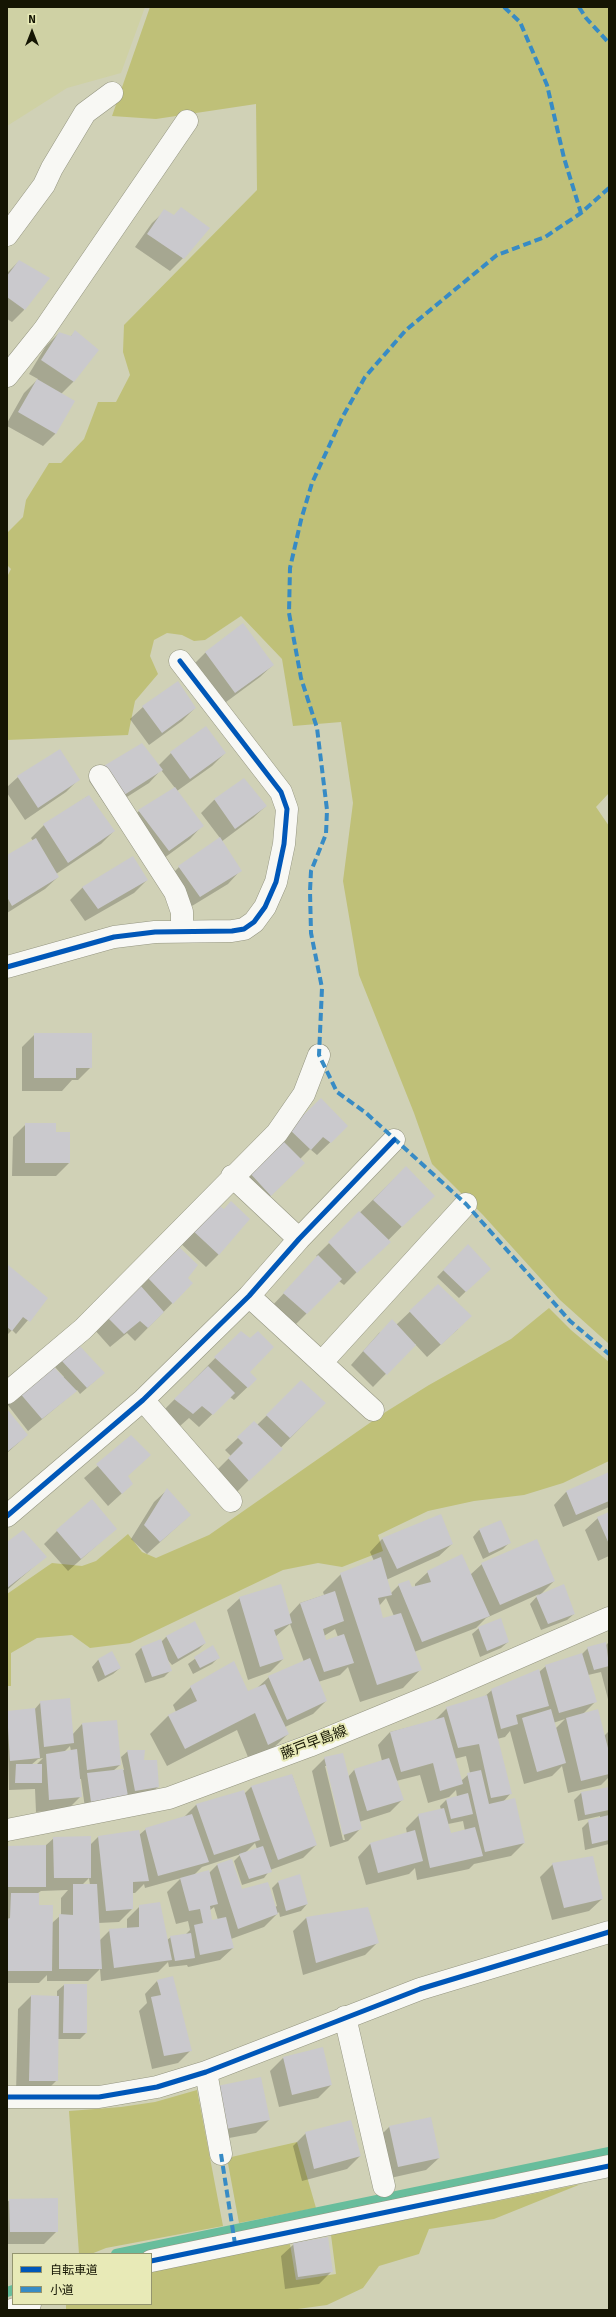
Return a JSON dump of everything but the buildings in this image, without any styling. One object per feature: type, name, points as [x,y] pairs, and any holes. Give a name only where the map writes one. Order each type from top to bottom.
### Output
[{"type":"street","points":[[7,235],[44,185],[52,168],[86,113],[112,93]]},
{"type":"street","points":[[7,376],[44,330],[187,121]]},
{"type":"street","points":[[7,967],[114,937],[182,930],[232,931],[244,929],[254,922],[265,907],[276,882],[284,844],[287,809],[281,792],[180,661]]},
{"type":"street","points":[[100,776],[175,892],[182,912],[182,930]]},
{"type":"street","points":[[7,1394],[83,1329],[276,1133],[304,1094],[319,1055]]},
{"type":"street","points":[[7,1516],[143,1400],[249,1296],[299,1239],[394,1140]]},
{"type":"street","points":[[232,1176],[299,1239]]},
{"type":"street","points":[[322,1362],[466,1204]]},
{"type":"street","points":[[249,1296],[322,1362],[372,1410]]},
{"type":"street","points":[[143,1400],[231,1501]]},
{"type":"street","name":"藤戸早島線","points":[[7,1830],[169,1798],[309,1746],[407,1706],[609,1618]]},
{"type":"street","points":[[7,2097],[99,2097],[157,2087],[206,2072],[345,2016],[420,1989],[609,1932]]},
{"type":"street","points":[[345,2016],[384,2186]]},
{"type":"street","points":[[206,2072],[221,2154]]},
{"type":"street","points":[[152,2261],[609,2166]]},
{"type":"shaded area","points":[[7,7],[145,7],[121,73],[67,88],[7,126]]},
{"type":"shaded area","points":[[150,7],[609,7],[609,793],[596,807],[609,826],[609,1344],[560,1300],[483,1215],[432,1164],[414,1113],[359,975],[343,881],[353,803],[341,722],[293,726],[282,659],[241,616],[205,640],[194,641],[182,635],[167,633],[154,640],[150,656],[158,674],[135,701],[128,735],[7,740],[7,577],[11,569],[7,565],[7,533],[23,517],[26,500],[49,463],[61,463],[84,439],[98,402],[116,402],[130,375],[123,352],[124,325],[257,190],[256,104],[156,119],[112,116]]},
{"type":"shaded area","points":[[549,1308],[571,1330],[609,1362],[609,1461],[563,1483],[524,1495],[474,1501],[428,1511],[378,1535],[383,1551],[342,1567],[318,1563],[283,1570],[130,1643],[90,1648],[72,1635],[37,1638],[11,1653],[11,1686],[7,1686],[7,1594],[52,1563],[82,1566],[96,1561],[128,1534],[142,1552],[156,1558],[209,1535],[384,1413],[429,1385],[511,1339]]},
{"type":"shaded area","points":[[197,2090],[223,2226],[106,2248],[94,2253],[79,2253],[69,2111],[121,2107],[155,2102]]},
{"type":"shaded area","points":[[297,2142],[316,2208],[239,2223],[227,2158]]},
{"type":"shaded area","points":[[581,2184],[494,2219],[429,2229],[419,2254],[379,2266],[363,2288],[327,2305],[290,2310],[66,2310],[66,2305],[152,2305],[152,2269],[290,2244],[296,2280],[336,2274],[331,2235]]},
{"type":"waterway","points":[[121,2253],[609,2152]]},
{"type":"waterway","points":[[7,2292],[12,2290]]},
{"type":"marked path","points":[[504,7],[520,22],[547,85],[564,158],[581,213]]},
{"type":"marked path","points":[[579,7],[586,18],[609,43]]},
{"type":"marked path","points":[[609,188],[581,213],[545,237],[497,255],[406,330],[365,377],[342,418],[312,483],[301,520],[290,568],[289,613],[301,678],[317,728],[327,810],[326,834],[311,871],[310,891],[311,933],[322,988],[319,1055],[337,1092],[366,1113],[466,1204],[570,1321],[609,1354]]},
{"type":"marked path","points":[[221,2154],[235,2244]]},
{"type":"cycle path","points":[[7,967],[114,937],[155,932],[232,931],[244,929],[254,922],[265,907],[276,882],[284,844],[287,809],[281,792],[180,661]]},
{"type":"cycle path","points":[[7,1516],[143,1400],[249,1296],[299,1239],[394,1140]]},
{"type":"cycle path","points":[[7,2097],[99,2097],[157,2087],[206,2072],[420,1989],[609,1932]]},
{"type":"cycle path","points":[[152,2261],[609,2166]]}]
